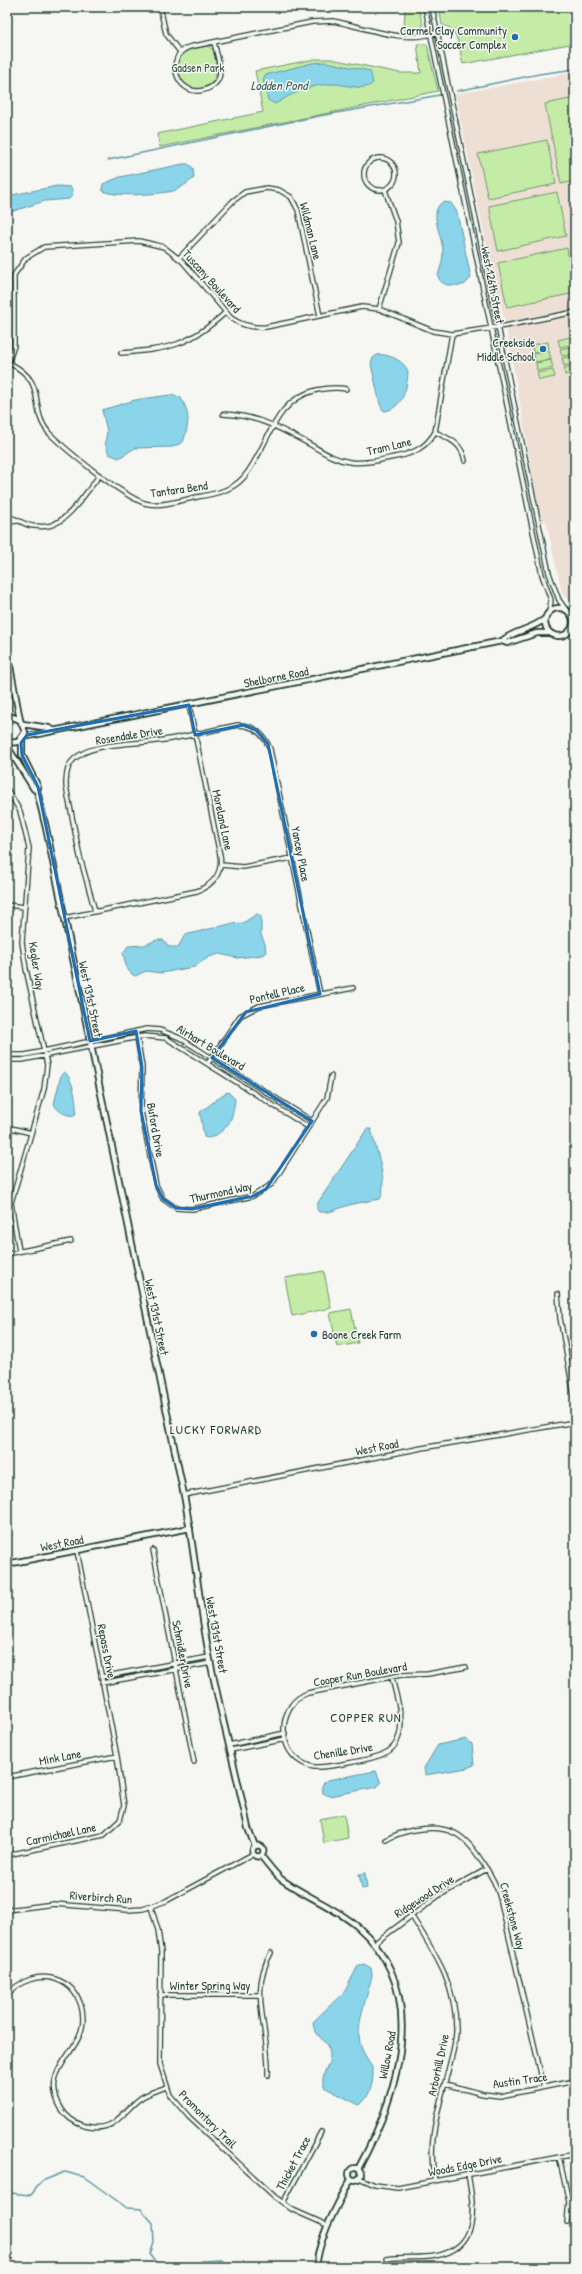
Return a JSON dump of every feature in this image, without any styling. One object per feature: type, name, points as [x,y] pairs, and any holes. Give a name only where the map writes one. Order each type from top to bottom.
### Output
[{"type":"street","points":[[160,7],[166,34],[180,52]]},
{"type":"street","name":"West 126th Street","points":[[426,7],[550,577],[566,610]]},
{"type":"street","name":"West 126th Street","points":[[432,7],[542,574],[551,600],[548,615]]},
{"type":"street","points":[[214,42],[220,70],[219,77],[213,86],[202,90],[188,90],[178,80],[176,66],[180,52],[189,47],[321,20],[338,22],[406,37],[438,32]]},
{"type":"street","points":[[373,159],[387,159],[395,168],[396,179],[390,187],[385,190],[378,190],[370,187],[364,178],[365,166],[373,159]]},
{"type":"street","name":"Wildman Lane","points":[[179,258],[240,195],[263,188],[279,190],[293,199],[298,210],[320,316]]},
{"type":"street","points":[[379,309],[399,243],[396,221],[385,190]]},
{"type":"street","name":"Tuscany Boulevard","points":[[8,365],[14,346],[14,276],[22,261],[34,252],[49,246],[139,241],[164,247],[179,258],[226,312],[241,324],[255,327],[362,307],[379,309],[425,329],[452,334],[575,312]]},
{"type":"street","points":[[121,353],[160,349],[183,343],[204,331],[226,312]]},
{"type":"street","points":[[452,334],[435,432],[457,444],[462,450],[465,461]]},
{"type":"street","name":"Tantara Bend","points":[[8,365],[23,371],[31,380],[42,423],[49,433],[129,497],[149,504],[163,504],[219,493],[233,487],[243,478],[283,409],[298,397],[331,388],[346,390]]},
{"type":"street","name":"Tram Lane","points":[[223,414],[244,415],[274,425],[332,457],[357,462],[376,461],[413,453],[426,444],[435,432]]},
{"type":"street","points":[[7,517],[13,518],[30,526],[49,526],[58,523],[67,516],[100,475]]},
{"type":"street","points":[[7,522],[18,521]]},
{"type":"street","points":[[570,631],[573,616],[566,610],[556,609],[548,615],[546,628],[551,634],[562,636],[575,629]]},
{"type":"street","name":"Shelborne Road","points":[[7,744],[15,743],[23,738],[53,730],[502,641],[507,637],[533,627],[548,615]]},
{"type":"street","name":"Shelborne Road","points":[[502,641],[507,643],[537,633],[551,634]]},
{"type":"street","points":[[7,650],[22,722]]},
{"type":"street","points":[[7,695],[7,713]]},
{"type":"street","name":"Moreland Lane","points":[[64,918],[197,891],[211,883],[221,865],[188,704]]},
{"type":"street","name":"Shelborne Road","points":[[7,718],[15,718],[22,722],[53,730]]},
{"type":"street","name":"West 131st Street","points":[[22,722],[22,755],[38,787],[37,791],[184,1495],[209,1657],[248,1828],[255,1846],[262,1848],[261,1856]]},
{"type":"street","name":"Rosendale Drive","points":[[95,911],[80,856],[66,786],[69,766],[78,756],[89,751],[195,735],[238,725],[249,726]]},
{"type":"street","name":"Yancey Place","points":[[249,726],[261,734],[270,749],[320,994]]},
{"type":"street","name":"West 131st Street","points":[[7,744],[34,789],[37,791]]},
{"type":"street","name":"Kegler Way","points":[[7,789],[20,811],[29,848],[24,907],[23,954],[45,1053],[46,1084],[11,1203],[19,1251]]},
{"type":"street","points":[[221,865],[243,867],[292,858]]},
{"type":"street","points":[[7,905],[24,907]]},
{"type":"street","name":"Pontell Place","points":[[208,1063],[240,1016],[246,1012],[260,1006],[353,988]]},
{"type":"street","name":"Airhart Boulevard","points":[[45,1053],[136,1031],[154,1029],[171,1033],[312,1121]]},
{"type":"street","name":"Buford Drive","points":[[136,1031],[142,1067],[141,1111],[156,1185],[163,1199],[169,1204]]},
{"type":"street","name":"Airhart Boulevard","points":[[45,1053],[91,1048],[137,1037],[150,1036],[166,1038],[308,1127]]},
{"type":"street","points":[[7,1055],[45,1053]]},
{"type":"street","points":[[7,1060],[22,1060],[45,1053]]},
{"type":"street","name":"Thurmond Way","points":[[169,1204],[183,1210],[192,1209],[259,1194],[272,1184],[327,1098],[331,1076]]},
{"type":"street","points":[[7,1126],[31,1133]]},
{"type":"street","points":[[7,1254],[71,1240]]},
{"type":"street","points":[[558,1294],[560,1318],[575,1401]]},
{"type":"street","name":"West Road","points":[[184,1495],[422,1448],[575,1422]]},
{"type":"street","name":"West Road","points":[[7,1564],[190,1528]]},
{"type":"street","name":"Repass Drive","points":[[77,1550],[116,1756]]},
{"type":"street","name":"Schmidler Drive","points":[[153,1550],[194,1762]]},
{"type":"street","points":[[101,1677],[209,1657]]},
{"type":"street","points":[[102,1683],[211,1663]]},
{"type":"street","name":"Cooper Run Boulevard","points":[[286,1736],[286,1713],[291,1704],[300,1696],[392,1676],[428,1674],[466,1667]]},
{"type":"street","name":"Chenille Drive","points":[[286,1736],[295,1758],[306,1765],[315,1767],[383,1755],[397,1742],[401,1728],[392,1676]]},
{"type":"street","points":[[229,1745],[286,1736]]},
{"type":"street","points":[[231,1750],[286,1736]]},
{"type":"street","name":"Mink Lane","points":[[7,1778],[116,1756]]},
{"type":"street","name":"Carmichael Lane","points":[[7,1856],[95,1838],[104,1835],[115,1827],[120,1820],[124,1806],[116,1756]]},
{"type":"street","name":"Creekstone Way","points":[[386,1840],[396,1833],[425,1828],[442,1828],[454,1832],[473,1846],[487,1869],[502,1902],[544,2087]]},
{"type":"street","points":[[255,1846],[252,1854],[256,1857],[261,1856]]},
{"type":"street","name":"Riverbirch Run","points":[[7,1910],[48,1904],[128,1910],[151,1907],[166,1901],[252,1854]]},
{"type":"street","name":"Willow Road","points":[[261,1856],[280,1877],[341,1913],[374,1943],[393,1977],[402,2014],[403,2032],[399,2056],[381,2125],[358,2169]]},
{"type":"street","name":"Ridgewood Drive","points":[[374,1943],[438,1896],[487,1869]]},
{"type":"street","name":"Promontory Trail","points":[[151,1907],[160,1944],[160,2064],[166,2087],[174,2101],[184,2112],[283,2203],[327,2225]]},
{"type":"street","name":"Arborhill Drive","points":[[411,1915],[442,1966],[453,2006],[455,2039],[432,2140],[431,2161],[435,2181]]},
{"type":"street","points":[[268,2074],[269,2058],[259,1995],[262,1972],[271,1953]]},
{"type":"street","points":[[7,1995],[21,1983],[38,1977],[62,1982],[77,1996],[82,2012],[82,2027],[78,2038],[59,2068],[54,2085],[60,2106],[73,2121],[92,2127],[112,2124],[122,2118],[143,2096],[166,2087]]},
{"type":"street","name":"Winter Spring Way","points":[[160,1995],[259,1995]]},
{"type":"street","name":"Austin Trace","points":[[445,2084],[493,2096],[575,2081]]},
{"type":"street","name":"Thicket Trace","points":[[283,2203],[321,2132]]},
{"type":"street","name":"Woods Edge Drive","points":[[360,2178],[375,2185],[393,2188],[575,2154]]},
{"type":"street","points":[[559,2157],[569,2202],[567,2222]]},
{"type":"street","points":[[316,2267],[321,2239],[351,2179],[349,2172],[352,2169],[358,2169],[360,2178],[355,2180],[351,2179]]},
{"type":"street","points":[[386,2259],[435,2256],[454,2248],[464,2240],[470,2229],[474,2208],[468,2174]]},
{"type":"highlighted area","points":[[189,705],[195,735],[243,725],[256,730],[268,744],[320,994],[246,1012],[212,1058],[312,1121],[266,1189],[253,1196],[192,1209],[176,1208],[163,1199],[156,1185],[141,1111],[142,1067],[136,1031],[90,1041],[38,787],[22,755],[21,743],[27,735]]},
{"type":"shaded area","name":"Creekside Middle School","points":[[570,73],[575,75],[575,606],[562,594],[546,521],[541,522],[505,321],[493,277],[455,94]]},
{"type":"green space","points":[[405,7],[418,7],[423,25],[421,29],[404,30]]},
{"type":"green space","name":"Carmel Clay Community Soccer Complex","points":[[439,7],[575,7],[575,43],[463,64],[455,35],[452,30],[442,25]]},
{"type":"green space","points":[[417,44],[427,44],[438,91],[160,147],[157,134],[263,112],[255,71],[315,59],[331,59],[400,73],[421,73]]},
{"type":"green space","name":"Gadsen Park","points":[[207,46],[213,49],[216,62],[215,78],[212,83],[207,86],[198,88],[191,87],[185,84],[180,77],[178,68],[180,59],[182,55],[188,51]]},
{"type":"green space","points":[[575,98],[575,181],[561,184],[545,104]]},
{"type":"green space","points":[[547,140],[556,184],[488,198],[478,154]]},
{"type":"green space","points":[[557,192],[566,236],[498,251],[489,206]]},
{"type":"green space","points":[[567,248],[575,293],[507,307],[498,263]]},
{"type":"green space","points":[[574,336],[575,344],[560,347],[558,340]]},
{"type":"green space","points":[[548,342],[549,349],[533,353],[532,345]]},
{"type":"green space","points":[[575,346],[575,354],[562,356],[560,349]]},
{"type":"green space","points":[[549,351],[551,359],[535,362],[534,354]]},
{"type":"green space","points":[[575,356],[575,363],[564,366],[562,358]]},
{"type":"green space","points":[[551,360],[553,368],[537,371],[536,363]]},
{"type":"green space","points":[[575,365],[575,373],[565,375],[564,368]]},
{"type":"green space","points":[[553,370],[555,377],[539,380],[537,373]]},
{"type":"green space","points":[[324,1271],[331,1308],[292,1316],[285,1278]]},
{"type":"green space","points":[[351,1309],[358,1343],[337,1347],[330,1313]]},
{"type":"green space","points":[[344,1814],[348,1838],[324,1843],[320,1819]]},
{"type":"water","name":"Lodden Pond","points":[[326,62],[370,71],[373,83],[365,87],[326,84],[310,87],[275,104],[268,100],[263,80],[265,75],[312,63]]},
{"type":"water","points":[[188,164],[193,168],[194,178],[173,191],[125,195],[102,190],[103,184],[120,177]]},
{"type":"water","points":[[57,186],[71,187],[73,195],[69,199],[45,201],[7,213],[7,196]]},
{"type":"water","points":[[443,202],[451,203],[457,212],[471,278],[464,285],[445,284],[438,276],[443,252],[437,225],[436,212],[438,206]]},
{"type":"water","points":[[377,355],[386,355],[395,358],[406,367],[408,371],[407,384],[401,401],[392,409],[386,411],[383,410],[380,404],[371,364],[373,358]]},
{"type":"water","points":[[170,395],[180,397],[186,408],[188,425],[183,442],[173,447],[135,448],[119,458],[109,454],[105,443],[107,431],[102,410],[135,400]]},
{"type":"water","points":[[257,914],[261,916],[261,935],[265,944],[266,952],[262,955],[238,958],[219,954],[209,957],[194,967],[161,973],[146,971],[135,976],[126,966],[123,953],[128,946],[144,945],[157,940],[163,940],[169,947],[178,947],[185,935],[230,924],[243,923]]},
{"type":"water","points":[[64,1072],[70,1079],[74,1092],[76,1106],[75,1115],[63,1113],[57,1109],[54,1104],[61,1075]]},
{"type":"water","points":[[228,1092],[235,1099],[233,1111],[228,1124],[216,1135],[209,1138],[204,1137],[200,1112]]},
{"type":"water","points":[[367,1129],[371,1129],[382,1175],[383,1184],[380,1199],[352,1204],[329,1212],[319,1212],[317,1209],[317,1204]]},
{"type":"water","points":[[7,1523],[12,1536],[7,1541]]},
{"type":"water","points":[[466,1739],[472,1744],[474,1765],[467,1768],[425,1775],[424,1768],[438,1745]]},
{"type":"water","points":[[376,1771],[381,1783],[377,1787],[329,1796],[323,1793],[322,1785],[327,1780]]},
{"type":"water","points":[[365,1873],[367,1888],[362,1889],[359,1874]]},
{"type":"water","points":[[364,1964],[371,1968],[372,1975],[362,2012],[359,2035],[361,2047],[372,2067],[373,2076],[368,2095],[359,2105],[324,2087],[323,2079],[329,2063],[330,2054],[327,2045],[318,2035],[313,2022],[345,1991],[358,1966]]},
{"type":"waterway","points":[[457,91],[539,74],[575,69]]},
{"type":"waterway","points":[[108,160],[319,116],[440,95]]},
{"type":"waterway","points":[[7,2190],[10,2193],[31,2195],[42,2181],[65,2172],[84,2177],[127,2208],[141,2209],[153,2223],[154,2243],[150,2254],[159,2267]]},
{"type":"waterway","points":[[197,2267],[202,2261],[221,2260],[237,2267]]},
{"type":"place","name":"Carmel Clay Community Soccer Complex","points":[[515,37]]},
{"type":"place","name":"Creekside Middle School","points":[[543,349]]},
{"type":"place","name":"Boone Creek Farm","points":[[314,1334]]},
{"type":"district","name":"LUCKY FORWARD","points":[[216,1429]]},
{"type":"district","name":"COPPER RUN","points":[[366,1717]]}]
